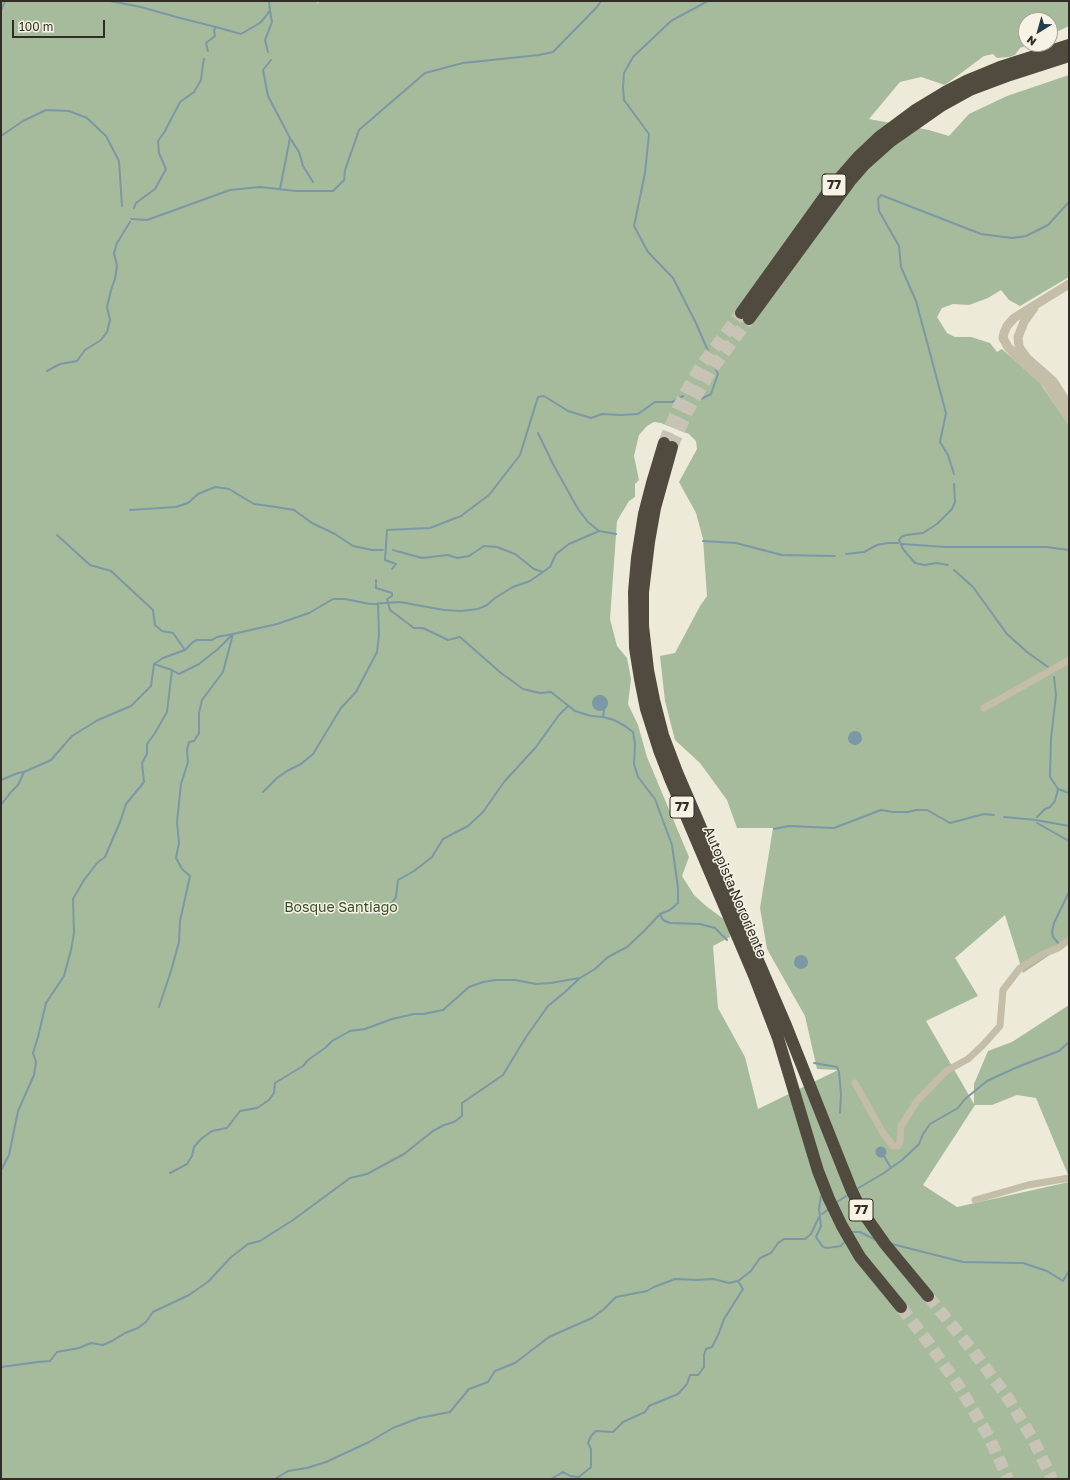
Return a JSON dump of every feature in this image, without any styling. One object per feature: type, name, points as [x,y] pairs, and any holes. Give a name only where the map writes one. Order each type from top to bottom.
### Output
[{"type":"highway","name":"77","points":[[937,102],[947,91],[989,71],[1069,45]]},
{"type":"highway","name":"77","points":[[745,316],[760,297],[830,189],[859,156],[879,137],[896,124],[937,102],[990,82],[1069,56]]},
{"type":"highway","name":"Autopista Nororiente","points":[[901,1308],[860,1256],[842,1226],[829,1199],[814,1157],[789,1070],[774,1026],[752,970],[659,750],[642,691],[634,636],[634,606],[639,542],[645,508],[656,467],[668,445],[655,508],[645,574],[643,626],[650,685],[663,735],[677,772],[782,1017],[845,1177],[861,1210],[885,1244],[928,1296]]},
{"type":"street","points":[[1069,284],[1014,318],[1007,326],[1003,338],[1008,348],[1046,383],[1069,418]]},
{"type":"street","points":[[1037,304],[1024,322],[1018,337],[1018,342],[1022,352],[1053,381],[1069,406]]},
{"type":"street","points":[[1003,338],[1010,331],[1014,332],[1018,337]]},
{"type":"street","points":[[984,708],[1069,660]]},
{"type":"street","points":[[855,1083],[883,1133],[893,1146],[898,1146],[900,1142],[901,1126],[917,1101],[946,1071],[968,1059],[1000,1026],[1003,990],[1020,968],[1043,954],[1058,948],[1069,940]]},
{"type":"street","points":[[975,1200],[1028,1185],[1069,1178]]},
{"type":"green space","name":"Bosque Santiago","points":[[1,1],[319,1],[316,4],[321,1],[1069,1],[1069,26],[1058,31],[1058,12],[1018,12],[1018,51],[1015,55],[997,58],[993,54],[984,56],[945,85],[921,77],[900,82],[869,119],[929,130],[949,136],[969,114],[1007,96],[1069,75],[1069,277],[1020,306],[1009,300],[1001,290],[988,298],[969,305],[953,304],[942,308],[937,317],[947,333],[955,337],[971,337],[990,343],[997,352],[1002,349],[1040,383],[1069,425],[1069,942],[1023,973],[1005,915],[955,958],[978,996],[926,1021],[974,1104],[974,1084],[988,1051],[1012,1042],[1069,1005],[1069,1177],[1036,1098],[1017,1095],[992,1105],[975,1105],[923,1185],[957,1207],[1069,1182],[1069,1479],[1,1479]],"holes":[[[654,422],[661,423],[689,434],[696,441],[697,449],[679,482],[696,513],[703,539],[707,596],[700,606],[675,653],[660,656],[665,701],[675,740],[700,763],[727,800],[737,828],[773,828],[760,908],[767,949],[805,1016],[817,1069],[838,1070],[758,1109],[745,1057],[718,1008],[713,946],[730,937],[729,928],[725,920],[694,895],[682,876],[689,857],[647,757],[638,725],[628,704],[631,679],[627,658],[617,646],[610,619],[617,521],[629,501],[635,497],[635,484],[639,480],[634,456],[639,435],[647,426]]]},
{"type":"water","points":[[600,695],[606,697],[608,703],[606,709],[600,711],[594,709],[592,703],[594,697]]},
{"type":"water","points":[[852,731],[858,731],[862,735],[862,741],[858,745],[852,745],[848,741],[848,735]]},
{"type":"water","points":[[798,955],[804,955],[808,959],[808,965],[804,969],[798,969],[794,965],[794,959]]},
{"type":"water","points":[[881,1146],[885,1148],[887,1152],[885,1156],[881,1158],[877,1156],[875,1152],[877,1148]]},
{"type":"waterway","points":[[1,11],[5,1]]},
{"type":"waterway","points":[[110,1],[141,7],[216,27]]},
{"type":"waterway","points":[[208,51],[206,43],[215,36],[214,30],[216,27],[241,34],[260,23],[266,16],[270,10],[269,1]]},
{"type":"waterway","points":[[131,219],[147,220],[230,190],[260,187],[296,191],[333,191],[344,180],[345,170],[359,130],[425,73],[463,63],[539,55],[553,52],[601,1]]},
{"type":"waterway","points":[[697,397],[701,399],[711,394],[718,374],[696,323],[673,278],[648,252],[634,226],[645,173],[649,134],[624,100],[623,87],[624,73],[633,57],[671,21],[708,1]]},
{"type":"waterway","points":[[268,52],[265,40],[272,22],[270,11]]},
{"type":"waterway","points":[[1,19],[1,29]]},
{"type":"waterway","points":[[134,208],[136,203],[155,189],[166,169],[159,153],[158,141],[180,102],[194,92],[201,80],[204,59]]},
{"type":"waterway","points":[[271,60],[263,70],[268,96],[299,152],[303,166],[313,182]]},
{"type":"waterway","points":[[1,136],[23,121],[46,110],[69,111],[87,118],[106,136],[119,161],[122,206]]},
{"type":"waterway","points":[[280,189],[290,138]]},
{"type":"waterway","points":[[954,474],[948,455],[940,442],[946,413],[916,301],[901,267],[899,246],[879,211],[878,199],[881,195],[981,234],[1012,238],[1026,236],[1048,225],[1069,202]]},
{"type":"waterway","points":[[47,371],[60,364],[77,361],[85,350],[101,340],[107,332],[110,320],[107,307],[117,266],[114,253],[117,243],[130,222]]},
{"type":"waterway","points":[[392,569],[396,564],[385,560],[387,530],[430,528],[461,516],[489,495],[520,455],[538,397],[544,396],[568,411],[591,418],[602,414],[638,414],[655,402],[672,402],[683,396]]},
{"type":"waterway","points":[[538,433],[554,466],[578,509],[588,522],[599,531]]},
{"type":"waterway","points":[[948,565],[937,563],[924,565],[915,563],[903,549],[899,540],[901,537],[906,535],[923,533],[937,524],[952,509],[955,502],[954,484]]},
{"type":"waterway","points":[[130,510],[176,507],[188,503],[198,494],[215,487],[229,489],[254,504],[294,510],[312,523],[335,534],[353,546],[372,550],[383,550]]},
{"type":"waterway","points":[[1,780],[51,760],[72,736],[98,720],[131,706],[151,686],[154,664],[179,674],[199,664],[218,649],[233,634],[277,624],[309,613],[333,599],[345,599],[370,604],[400,602],[444,610],[461,611],[478,609],[487,605],[495,598],[513,587],[530,581],[550,567],[556,554],[569,544],[599,531],[616,534]]},
{"type":"waterway","points":[[57,535],[90,565],[111,571],[153,610],[155,625],[162,631],[173,633],[185,650]]},
{"type":"waterway","points":[[703,541],[736,543],[782,555],[835,556]]},
{"type":"waterway","points":[[846,554],[864,552],[877,545],[898,543]]},
{"type":"waterway","points":[[902,544],[946,547],[1046,547],[1069,550]]},
{"type":"waterway","points":[[393,550],[422,558],[448,555],[457,558],[469,556],[484,546],[497,547],[515,554],[534,569],[543,572]]},
{"type":"waterway","points":[[954,570],[973,587],[1007,634],[1027,652],[1048,667]]},
{"type":"waterway","points":[[376,580],[376,588],[392,593],[392,596],[387,599],[390,610],[414,628],[423,628],[448,640],[460,637],[501,673],[523,689],[540,693],[551,692],[575,711],[591,716],[603,717],[604,710]]},
{"type":"waterway","points":[[263,792],[277,778],[301,764],[313,754],[341,708],[356,692],[377,652],[379,635],[378,603]]},
{"type":"waterway","points":[[154,664],[163,658],[185,650],[197,640],[212,640],[217,637],[233,634],[223,672],[202,700],[199,713],[199,733],[194,741],[189,742],[187,750],[188,762],[181,784],[177,822],[179,843],[176,858],[182,869],[190,876],[180,921],[179,942],[159,1007]]},
{"type":"waterway","points":[[1,1170],[9,1155],[18,1111],[34,1075],[36,1062],[33,1053],[46,1003],[64,976],[71,950],[74,933],[73,899],[84,880],[97,863],[105,857],[126,804],[144,782],[142,763],[147,754],[147,744],[167,712],[172,670]]},
{"type":"waterway","points":[[1054,677],[1056,695],[1051,739],[1050,777],[1058,789],[1069,793]]},
{"type":"waterway","points":[[379,914],[389,907],[396,897],[398,880],[414,871],[432,857],[443,839],[468,826],[483,812],[504,782],[536,747],[559,715],[568,706]]},
{"type":"waterway","points":[[603,717],[614,720],[633,732],[635,744],[634,764],[638,777],[655,799],[672,845],[678,888],[678,903],[670,910],[660,914]]},
{"type":"waterway","points":[[1,805],[18,785],[24,772]]},
{"type":"waterway","points":[[1037,817],[1055,801],[1058,789]]},
{"type":"waterway","points":[[774,829],[789,826],[834,828],[881,810],[893,812],[927,810],[950,823],[984,814],[994,815]]},
{"type":"waterway","points":[[1004,817],[1036,820],[1069,826]]},
{"type":"waterway","points":[[1037,823],[1069,841]]},
{"type":"waterway","points":[[1059,944],[1053,937],[1052,932],[1054,923],[1069,892]]},
{"type":"waterway","points":[[660,914],[663,920],[670,923],[700,924],[715,928],[727,940]]},
{"type":"waterway","points":[[1,1367],[50,1361],[57,1352],[79,1348],[91,1343],[103,1345],[138,1328],[146,1322],[153,1312],[189,1295],[209,1281],[230,1258],[248,1244],[260,1241],[293,1220],[350,1178],[367,1174],[404,1154],[433,1131],[454,1122],[462,1116],[462,1103],[503,1075],[526,1037],[548,1006],[580,978],[595,969],[608,957],[627,947],[660,914]]},
{"type":"waterway","points":[[170,1173],[187,1164],[192,1156],[194,1147],[201,1139],[212,1131],[227,1128],[240,1111],[257,1108],[269,1100],[274,1093],[275,1083],[303,1066],[308,1060],[332,1041],[350,1031],[365,1029],[392,1019],[414,1014],[423,1014],[443,1010],[469,987],[483,982],[515,980],[536,984],[579,978]]},
{"type":"waterway","points":[[1069,1028],[1069,1034]]},
{"type":"waterway","points":[[855,1190],[884,1173],[902,1160],[919,1144],[923,1134],[930,1124],[958,1108],[965,1099],[987,1081],[1015,1068],[1059,1051],[1069,1042]]},
{"type":"waterway","points":[[814,1063],[837,1067],[839,1072],[841,1094],[840,1113]]},
{"type":"waterway","points":[[884,1156],[891,1168]]},
{"type":"waterway","points":[[835,1203],[848,1195]]},
{"type":"waterway","points":[[821,1196],[819,1209],[821,1226],[816,1237],[823,1247],[827,1248],[841,1246],[845,1241]]},
{"type":"waterway","points":[[822,1214],[829,1209]]},
{"type":"waterway","points":[[275,1479],[288,1471],[307,1468],[326,1462],[369,1442],[393,1428],[419,1418],[450,1412],[469,1389],[488,1382],[495,1371],[515,1363],[549,1337],[592,1318],[616,1297],[647,1291],[675,1279],[713,1279],[729,1283],[738,1281],[751,1271],[760,1258],[771,1253],[778,1243],[784,1239],[805,1239],[811,1234],[819,1217]]},
{"type":"waterway","points":[[851,1232],[860,1232],[878,1241]]},
{"type":"waterway","points":[[892,1244],[963,1262],[1023,1263],[1047,1271],[1063,1281],[1069,1271]]},
{"type":"waterway","points":[[551,1479],[563,1472],[570,1476],[579,1477],[591,1467],[591,1449],[588,1443],[591,1436],[596,1431],[613,1432],[623,1422],[645,1412],[649,1406],[678,1394],[687,1384],[690,1375],[698,1375],[704,1367],[704,1355],[706,1349],[712,1347],[724,1319],[743,1289],[738,1281]]},
{"type":"tunnel","points":[[664,443],[678,408],[701,366],[741,313]]},
{"type":"tunnel","points":[[672,447],[687,412],[710,372],[749,319]]},
{"type":"tunnel","points":[[928,1296],[973,1351],[1006,1395],[1033,1439],[1052,1479]]},
{"type":"tunnel","points":[[901,1307],[928,1342],[960,1388],[989,1437],[1008,1479]]}]
